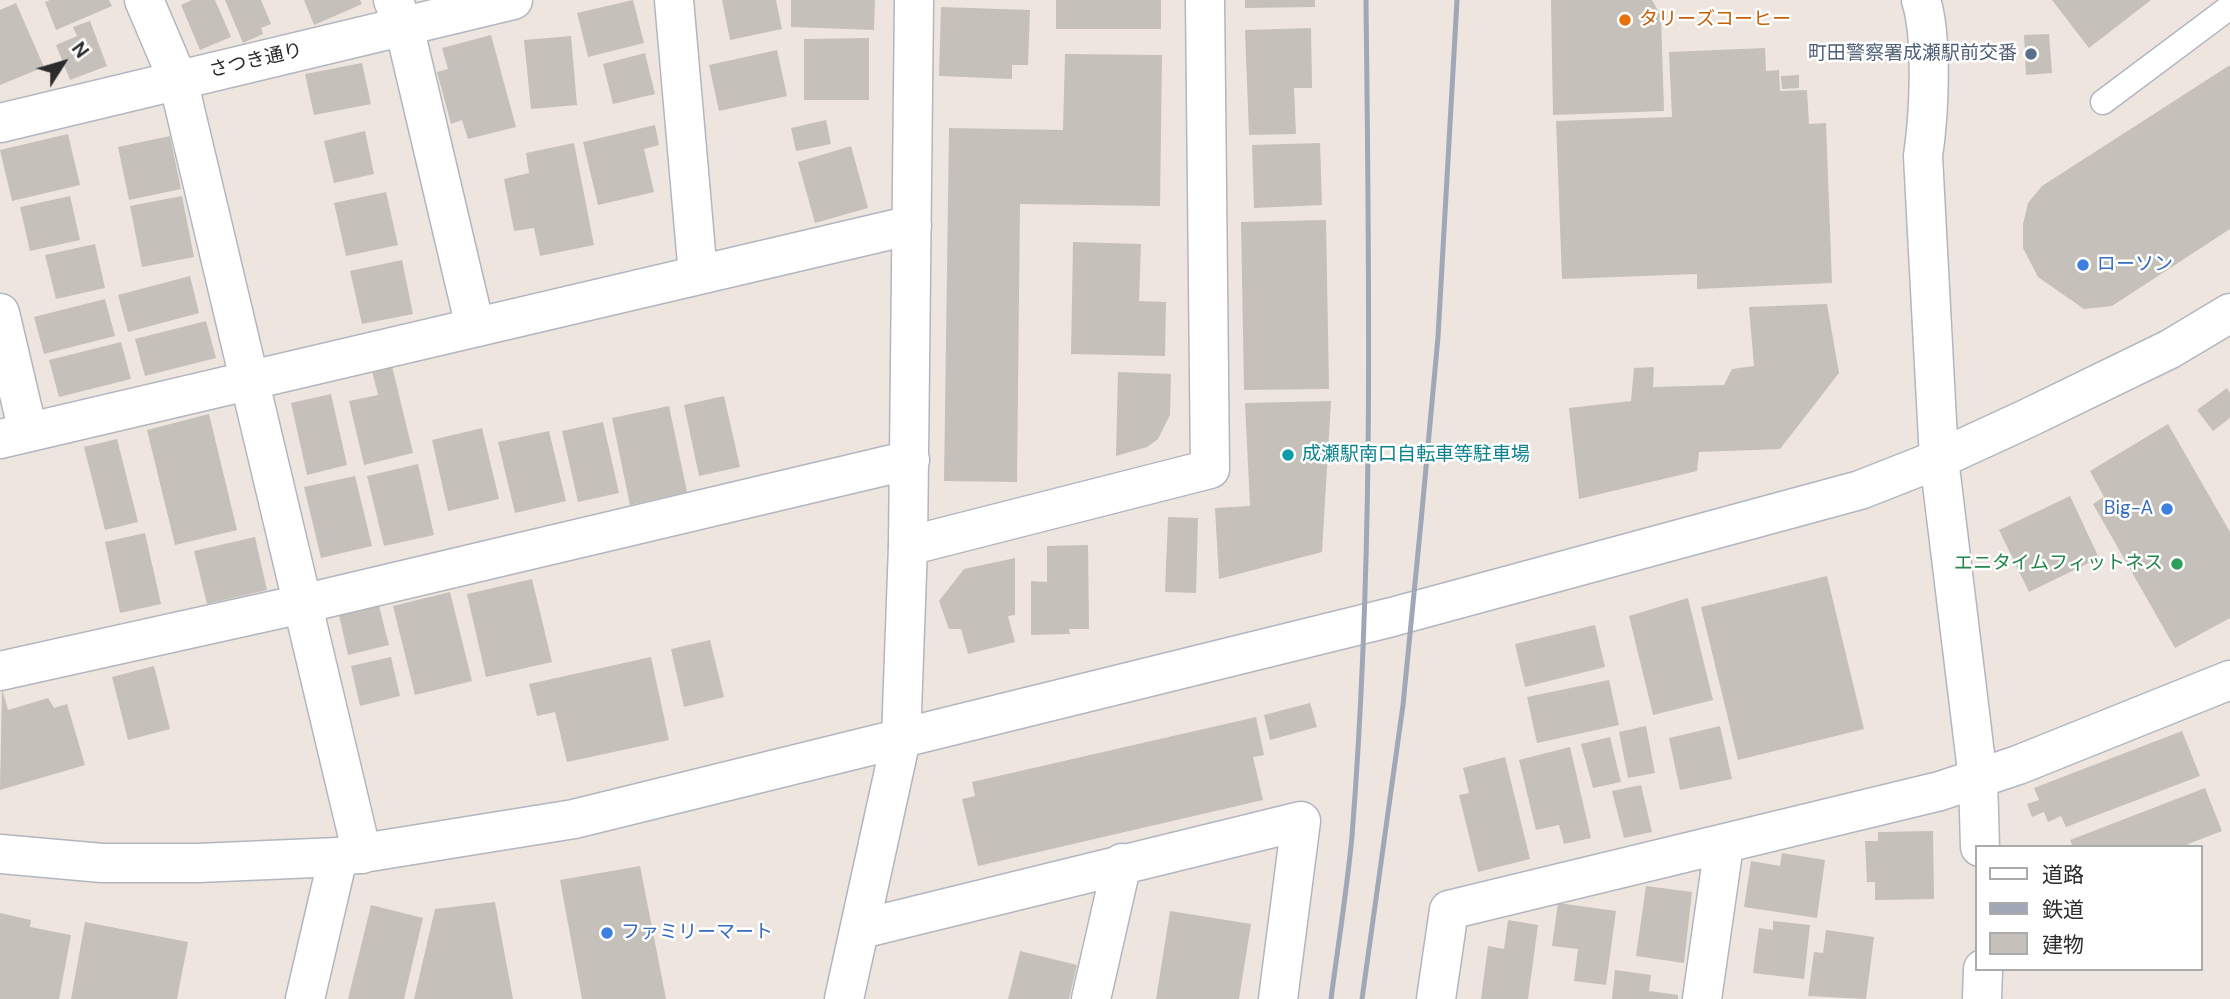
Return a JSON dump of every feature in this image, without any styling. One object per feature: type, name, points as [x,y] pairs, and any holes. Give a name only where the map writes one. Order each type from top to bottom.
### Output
[{"type":"street","points":[[144,0],[178,80],[302,604],[350,856],[305,999]]},
{"type":"street","name":"さつき通り","points":[[0,122],[178,80],[398,13],[513,0]]},
{"type":"street","points":[[674,0],[698,275]]},
{"type":"street","points":[[844,999],[862,929],[901,739],[910,460],[914,0]]},
{"type":"street","points":[[908,546],[1210,469],[1205,0]]},
{"type":"street","points":[[1914,0],[1910,10],[1913,134],[1923,156]]},
{"type":"street","points":[[1921,0],[1926,15],[1927,130],[1923,156],[1939,459],[1978,779],[1980,845]]},
{"type":"street","points":[[398,13],[475,327]]},
{"type":"street","points":[[0,313],[14,436],[912,225]]},
{"type":"street","points":[[0,853],[102,863],[350,856],[574,819],[1392,617],[1860,490],[1939,459],[2171,349],[2230,313]]},
{"type":"street","points":[[0,671],[302,604],[910,460]]},
{"type":"street","points":[[1436,999],[1449,910],[1724,845],[1978,779],[2230,680]]},
{"type":"street","points":[[862,929],[1301,821],[1278,999]]},
{"type":"street","points":[[1702,999],[1724,845]]},
{"type":"street","points":[[1091,999],[1122,863]]},
{"type":"street","points":[[1983,971],[1983,999]]},
{"type":"lane","points":[[2104,102],[2230,7]]},
{"type":"building","points":[[109,0],[112,6],[56,30],[45,2]]},
{"type":"building","points":[[192,0],[215,0],[231,37],[200,50],[181,5]]},
{"type":"building","points":[[225,0],[261,0],[271,24],[261,28],[263,34],[243,43]]},
{"type":"building","points":[[304,0],[360,0],[362,4],[314,25]]},
{"type":"building","points":[[633,0],[644,43],[588,57],[577,13]]},
{"type":"building","points":[[722,0],[776,0],[782,29],[730,40]]},
{"type":"building","points":[[791,0],[875,0],[874,30],[791,27]]},
{"type":"building","points":[[1056,0],[1161,0],[1161,29],[1056,29]]},
{"type":"building","points":[[1245,0],[1315,0],[1315,7],[1245,8]]},
{"type":"building","points":[[1551,0],[1652,0],[1661,16],[1664,111],[1553,115]]},
{"type":"building","points":[[2052,0],[2151,0],[2089,48]]},
{"type":"building","points":[[16,3],[44,67],[0,85],[0,10]]},
{"type":"building","points":[[941,7],[1030,10],[1028,65],[1012,65],[1012,79],[939,76]]},
{"type":"building","points":[[90,21],[107,66],[70,80],[56,45],[77,36],[73,27]]},
{"type":"building","points":[[1311,28],[1312,88],[1294,88],[1296,134],[1249,135],[1245,30]]},
{"type":"building","points":[[2049,34],[2052,73],[2026,75],[2024,35]]},
{"type":"building","points":[[491,35],[516,127],[468,139],[462,120],[451,124],[437,72],[448,69],[442,48]]},
{"type":"building","points":[[571,36],[577,105],[531,109],[524,40]]},
{"type":"building","points":[[869,38],[869,100],[804,100],[804,39]]},
{"type":"building","points":[[1765,48],[1766,71],[1779,70],[1780,91],[1807,90],[1809,124],[1826,123],[1832,283],[1697,289],[1697,274],[1562,279],[1556,121],[1672,117],[1669,52]]},
{"type":"building","points":[[777,50],[787,96],[719,111],[709,65]]},
{"type":"building","points":[[645,53],[655,94],[613,104],[603,64]]},
{"type":"building","points":[[1065,54],[1162,55],[1160,206],[1020,204],[1017,482],[944,481],[949,128],[1063,130]]},
{"type":"building","points":[[362,63],[371,104],[314,115],[305,74]]},
{"type":"building","points":[[2230,65],[2230,229],[2112,306],[2084,309],[2038,277],[2023,248],[2023,224],[2028,203],[2042,186]]},
{"type":"building","points":[[1799,75],[1799,88],[1782,89],[1781,76]]},
{"type":"building","points":[[826,120],[831,144],[796,151],[791,128]]},
{"type":"building","points":[[655,125],[659,145],[644,149],[654,192],[598,205],[583,142]]},
{"type":"building","points":[[365,131],[374,174],[334,183],[324,141]]},
{"type":"building","points":[[68,134],[80,185],[12,201],[0,150]]},
{"type":"building","points":[[170,136],[181,189],[129,200],[118,147]]},
{"type":"building","points":[[574,143],[594,245],[540,256],[534,228],[514,231],[504,179],[529,173],[526,153]]},
{"type":"building","points":[[1320,143],[1322,205],[1254,208],[1252,145]]},
{"type":"building","points":[[851,146],[868,208],[815,223],[798,162]]},
{"type":"building","points":[[386,192],[398,245],[346,256],[334,203]]},
{"type":"building","points":[[70,196],[80,240],[30,251],[20,207]]},
{"type":"building","points":[[182,196],[194,257],[142,267],[130,206]]},
{"type":"building","points":[[1326,220],[1329,389],[1244,390],[1241,222]]},
{"type":"building","points":[[1073,242],[1141,244],[1139,301],[1166,302],[1165,356],[1071,354]]},
{"type":"building","points":[[95,244],[105,288],[56,299],[45,255]]},
{"type":"building","points":[[402,260],[413,314],[362,324],[350,271]]},
{"type":"building","points":[[190,276],[199,313],[128,332],[118,295]]},
{"type":"building","points":[[105,299],[115,336],[44,354],[34,317]]},
{"type":"building","points":[[1827,304],[1839,373],[1780,449],[1699,452],[1697,471],[1579,499],[1569,408],[1631,401],[1634,368],[1654,367],[1653,387],[1724,385],[1732,369],[1754,366],[1749,307]]},
{"type":"building","points":[[206,321],[216,358],[145,376],[135,339]]},
{"type":"building","points":[[121,342],[131,379],[59,397],[49,360]]},
{"type":"building","points":[[392,366],[413,453],[364,465],[349,401],[378,395],[372,371]]},
{"type":"building","points":[[1118,372],[1171,374],[1170,415],[1158,439],[1147,447],[1116,456]]},
{"type":"building","points":[[2227,388],[2230,393],[2230,418],[2213,431],[2197,410]]},
{"type":"building","points":[[331,394],[347,465],[307,475],[291,403]]},
{"type":"building","points":[[724,396],[740,467],[699,476],[684,405]]},
{"type":"building","name":"成瀬駅南口自転車等駐車場","points":[[1331,401],[1322,552],[1219,579],[1215,508],[1250,506],[1245,403]]},
{"type":"building","points":[[669,406],[687,492],[630,505],[612,418]]},
{"type":"building","points":[[209,414],[237,530],[175,545],[147,430]]},
{"type":"building","points":[[603,422],[619,493],[578,502],[562,431]]},
{"type":"building","points":[[2168,424],[2230,532],[2230,618],[2175,648],[2093,504],[2104,497],[2090,471]]},
{"type":"building","points":[[482,428],[499,499],[448,511],[432,440]]},
{"type":"building","points":[[549,431],[566,501],[515,513],[498,442]]},
{"type":"building","points":[[117,439],[138,522],[105,530],[84,447]]},
{"type":"building","points":[[418,464],[434,535],[384,546],[367,476]]},
{"type":"building","points":[[355,476],[372,546],[321,558],[304,487]]},
{"type":"building","points":[[2070,496],[2099,558],[2029,592],[1999,530]]},
{"type":"building","points":[[1168,517],[1198,518],[1196,593],[1165,592]]},
{"type":"building","points":[[145,533],[161,604],[120,613],[105,542]]},
{"type":"building","points":[[255,537],[267,590],[207,604],[194,551]]},
{"type":"building","points":[[1088,545],[1089,629],[1069,629],[1070,634],[1031,635],[1031,581],[1047,582],[1047,546]]},
{"type":"building","points":[[1015,558],[1015,615],[1008,616],[1015,642],[968,654],[961,629],[949,629],[939,601],[964,569]]},
{"type":"building","points":[[1827,576],[1864,729],[1738,760],[1701,607]]},
{"type":"building","points":[[532,579],[552,662],[486,677],[467,594]]},
{"type":"building","points":[[450,592],[472,681],[415,695],[393,606]]},
{"type":"building","points":[[1688,598],[1713,700],[1653,715],[1629,616]]},
{"type":"building","points":[[379,606],[389,645],[348,655],[339,615]]},
{"type":"building","points":[[1595,625],[1605,667],[1525,687],[1515,644]]},
{"type":"building","points":[[710,640],[724,697],[684,707],[671,649]]},
{"type":"building","points":[[391,657],[400,696],[360,706],[351,666]]},
{"type":"building","points":[[651,657],[669,740],[567,762],[555,712],[537,716],[529,684]]},
{"type":"building","points":[[154,666],[170,729],[128,740],[112,677]]},
{"type":"building","points":[[1609,680],[1619,725],[1537,743],[1527,697]]},
{"type":"building","points":[[2,689],[8,710],[48,698],[54,708],[67,704],[85,765],[0,790]]},
{"type":"building","points":[[1310,703],[1317,727],[1270,740],[1264,715]]},
{"type":"building","points":[[1256,717],[1264,755],[1253,757],[1263,800],[978,866],[962,799],[975,796],[972,782]]},
{"type":"building","points":[[1646,726],[1655,773],[1628,778],[1619,732]]},
{"type":"building","points":[[1720,726],[1732,779],[1680,790],[1669,738]]},
{"type":"building","points":[[2182,731],[2200,776],[2066,827],[2061,816],[2048,822],[2044,812],[2032,817],[2027,804],[2039,800],[2034,788]]},
{"type":"building","points":[[1610,737],[1621,782],[1593,788],[1581,744]]},
{"type":"building","points":[[1570,747],[1591,838],[1564,844],[1559,825],[1536,830],[1519,760]]},
{"type":"building","points":[[1505,757],[1530,859],[1478,872],[1459,795],[1469,793],[1463,768]]},
{"type":"building","points":[[1641,785],[1652,832],[1624,838],[1612,791]]},
{"type":"building","points":[[2205,788],[2222,831],[2188,845],[2072,845],[2070,840]]},
{"type":"building","points":[[1933,831],[1934,899],[1875,900],[1875,882],[1867,882],[1865,841],[1878,841],[1878,832]]},
{"type":"building","points":[[1782,853],[1825,860],[1817,918],[1744,907],[1751,861],[1780,866]]},
{"type":"building","points":[[640,866],[666,999],[582,999],[560,880]]},
{"type":"building","points":[[1646,886],[1692,892],[1684,963],[1636,956]]},
{"type":"building","points":[[495,902],[513,999],[414,999],[435,909]]},
{"type":"building","points":[[1558,903],[1616,911],[1606,985],[1574,981],[1578,949],[1552,946]]},
{"type":"building","points":[[371,905],[423,918],[404,999],[348,999]]},
{"type":"building","points":[[1170,911],[1251,924],[1239,999],[1156,999]]},
{"type":"building","points":[[0,913],[31,920],[30,927],[71,935],[59,999],[0,999]]},
{"type":"building","points":[[1508,920],[1538,925],[1528,999],[1481,999],[1488,946],[1504,949]]},
{"type":"building","points":[[1773,921],[1810,925],[1804,979],[1753,973],[1759,928],[1773,930]]},
{"type":"building","points":[[85,922],[188,942],[177,999],[71,999]]},
{"type":"building","points":[[1826,930],[1874,937],[1866,999],[1808,996],[1814,952],[1823,953]]},
{"type":"building","points":[[1020,951],[1077,965],[1069,999],[1008,999]]},
{"type":"building","points":[[1615,970],[1651,975],[1649,991],[1678,995],[1678,999],[1612,999]]},
{"type":"railway","points":[[1331,999],[1352,836],[1364,627],[1368,418],[1366,0]]},
{"type":"railway","points":[[1362,999],[1403,705],[1421,522],[1438,337],[1457,0]]},
{"type":"place","name":"タリーズコーヒー","points":[[1625,20]]},
{"type":"place","name":"町田警察署成瀬駅前交番","points":[[2031,54]]},
{"type":"place","name":"ローソン","points":[[2083,265]]},
{"type":"place","name":"成瀬駅南口自転車等駐車場","points":[[1288,455]]},
{"type":"place","name":"Big-A","points":[[2167,509]]},
{"type":"place","name":"エニタイムフィットネス","points":[[2177,564]]},
{"type":"place","name":"ファミリーマート","points":[[607,933]]}]
